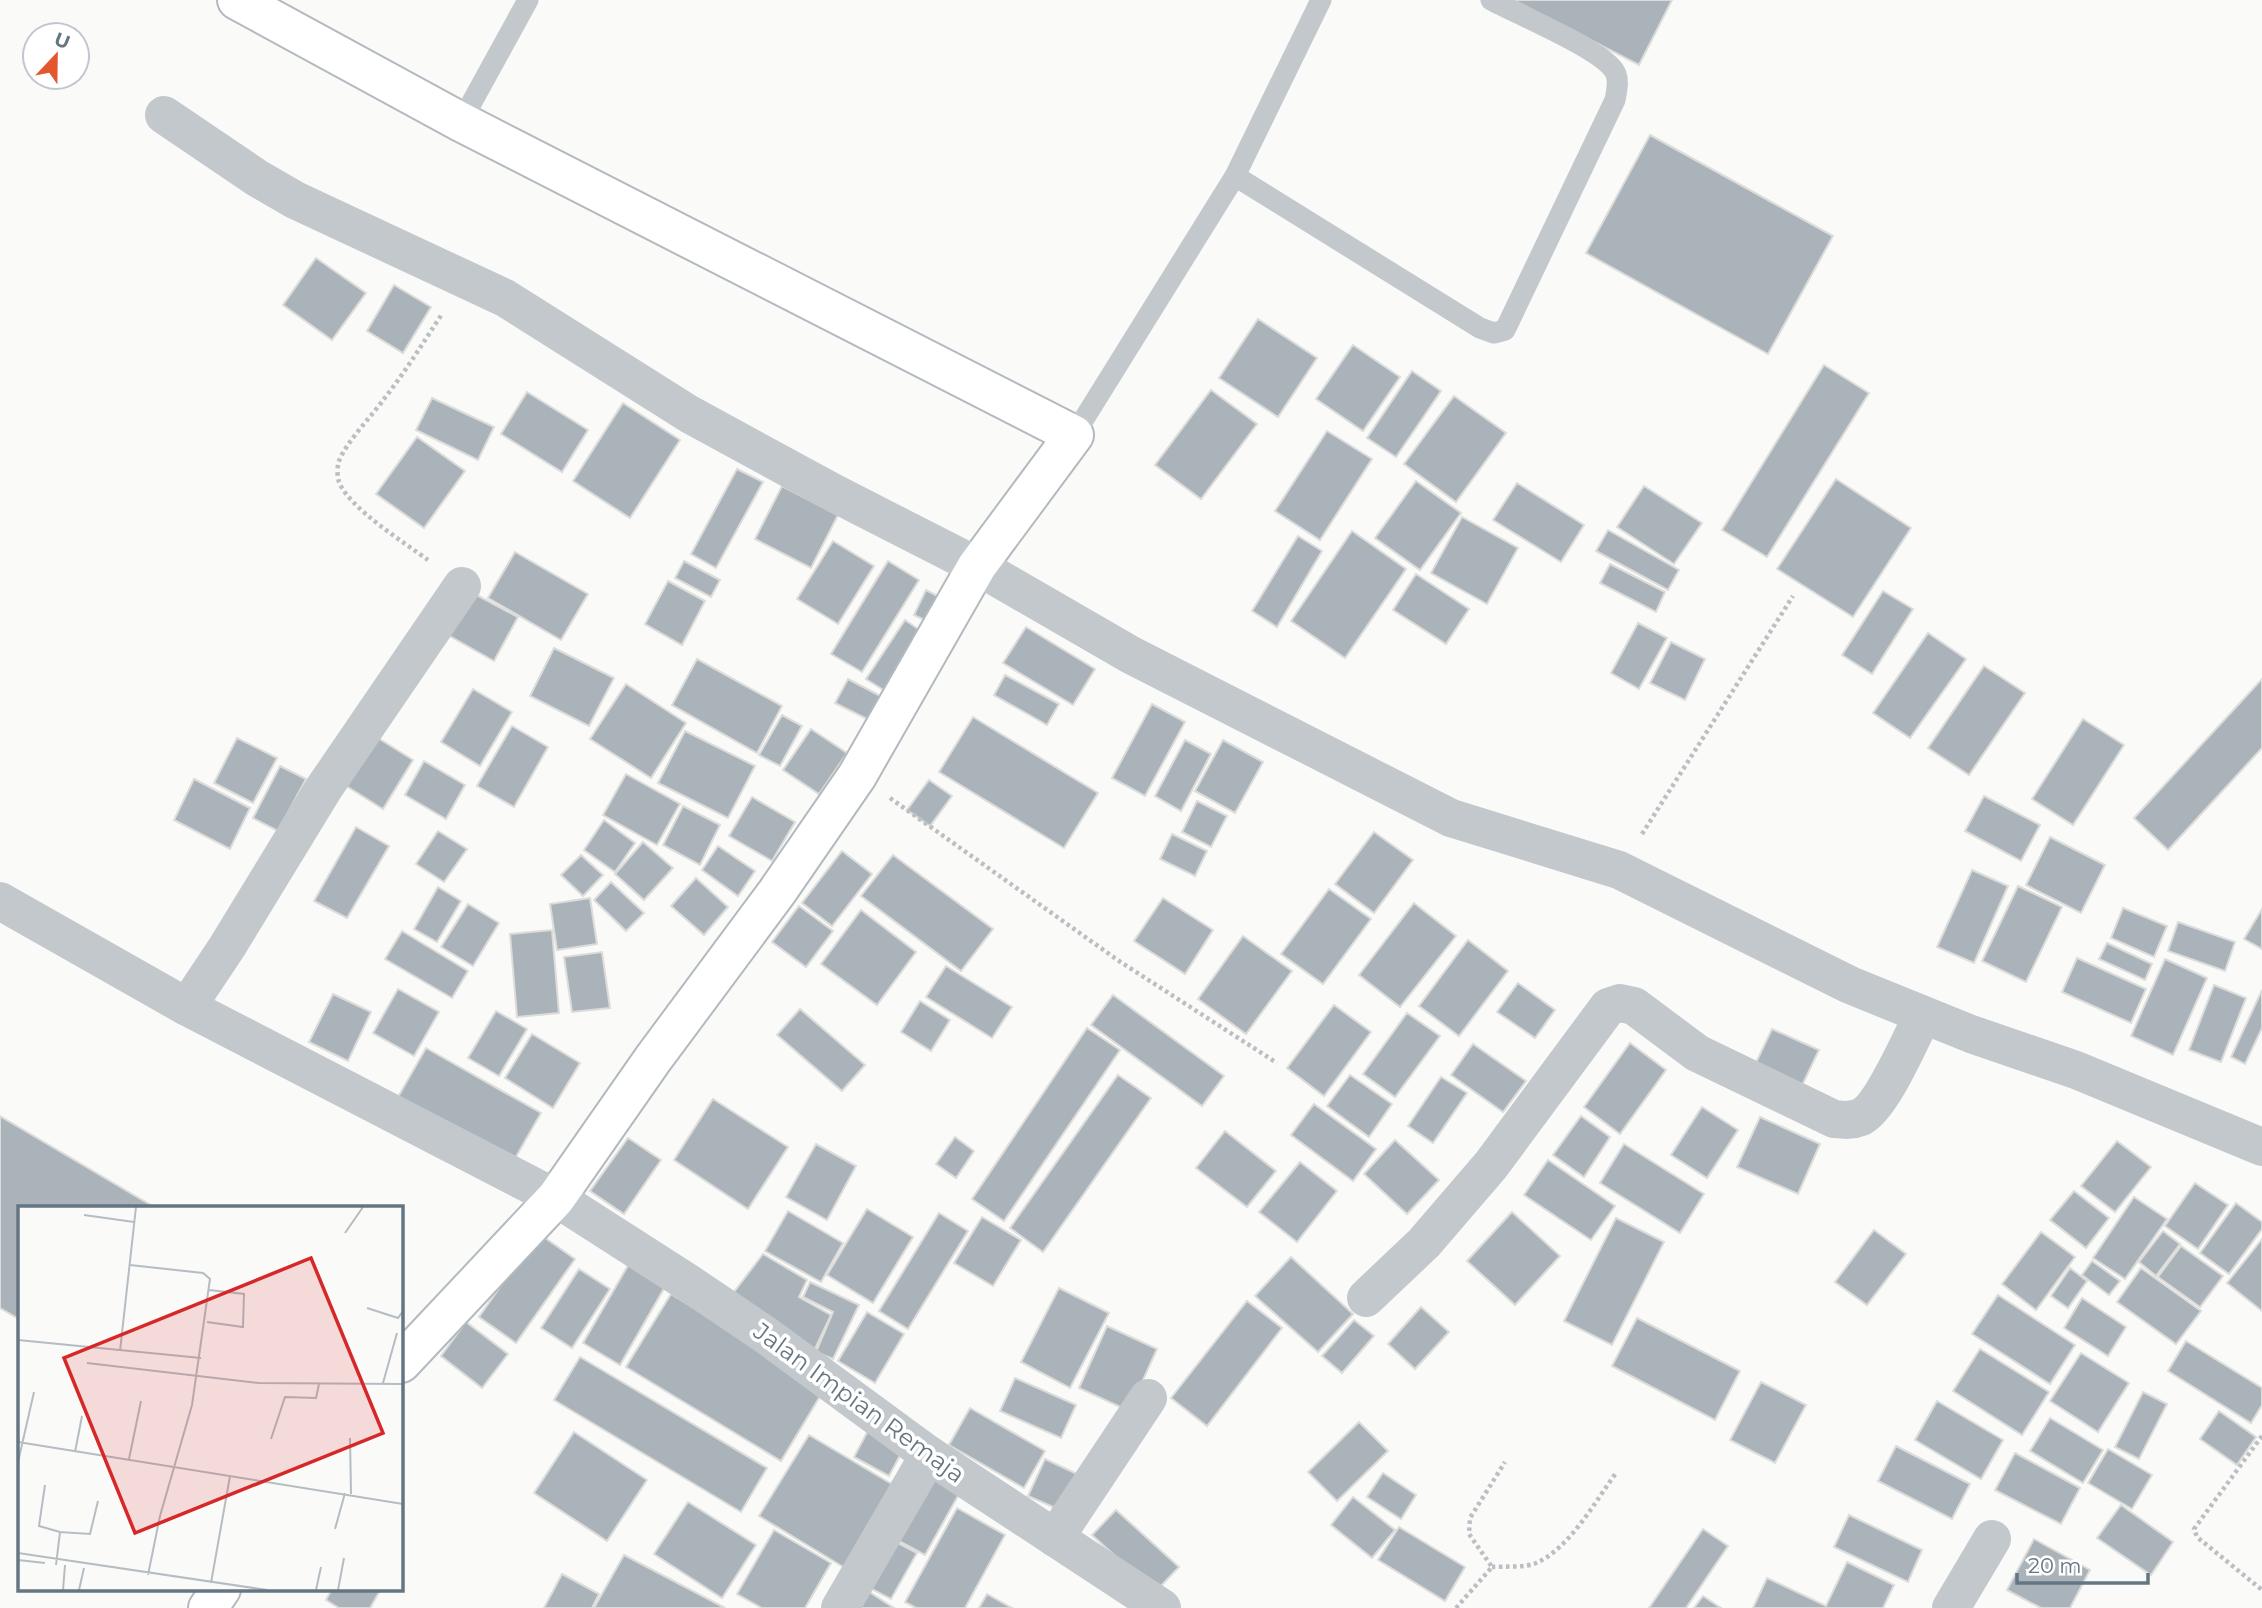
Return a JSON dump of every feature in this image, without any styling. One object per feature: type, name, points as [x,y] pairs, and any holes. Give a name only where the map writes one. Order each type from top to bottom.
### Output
[{"type":"street","points":[[237,0],[461,122],[1074,435],[977,566],[858,776],[556,1198],[402,1362]]},
{"type":"street","points":[[164,115],[257,178],[295,200],[465,278],[541,319],[689,414],[834,493],[977,566],[1131,655],[1451,818],[1619,870],[1850,985],[1971,1034],[2076,1070],[2262,1147]]},
{"type":"street","points":[[187,1007],[324,788],[462,586]]},
{"type":"street","name":"Jalan Impian Remaja","points":[[0,901],[187,1007],[556,1198],[767,1336],[929,1455],[1162,1608]]},
{"type":"street","points":[[1366,1297],[1424,1243],[1492,1165],[1608,1007],[1620,1003],[1634,1006],[1697,1053],[1834,1119],[1850,1121],[1863,1116],[1876,1105],[1923,1015]]},
{"type":"street","points":[[1055,1538],[1148,1398]]},
{"type":"street","points":[[840,1608],[929,1455]]},
{"type":"street","points":[[1951,1608],[1992,1539]]},
{"type":"street","points":[[208,1608],[220,1590]]},
{"type":"lane","points":[[461,122],[528,0]]},
{"type":"lane","points":[[1074,435],[1236,176],[1321,0]]},
{"type":"lane","points":[[1236,176],[1480,328],[1494,333],[1505,330],[1615,100],[1618,86],[1615,70],[1594,54],[1491,0]]},
{"type":"path","points":[[462,586],[365,512],[349,497],[339,482],[337,471],[339,460],[402,375],[465,278]]},
{"type":"path","points":[[1619,870],[1793,596]]},
{"type":"path","points":[[858,776],[1119,961],[1277,1063]]},
{"type":"path","points":[[2262,1436],[2194,1529],[2197,1537],[2262,1590]]},
{"type":"path","points":[[1492,1567],[1469,1534],[1469,1518],[1505,1462]]},
{"type":"path","points":[[1456,1608],[1492,1567],[1534,1564],[1558,1549],[1616,1473]]},
{"type":"building","points":[[1513,0],[1672,0],[1639,65]]},
{"type":"building","points":[[1650,135],[1833,236],[1768,354],[1586,253]]},
{"type":"building","points":[[316,258],[366,293],[332,340],[283,305]]},
{"type":"building","points":[[394,285],[431,307],[403,353],[367,331]]},
{"type":"building","points":[[1258,319],[1317,358],[1278,417],[1219,378]]},
{"type":"building","points":[[1353,345],[1400,377],[1363,431],[1316,399]]},
{"type":"building","points":[[1824,365],[1869,393],[1767,557],[1722,530]]},
{"type":"building","points":[[1412,371],[1441,391],[1396,457],[1367,438]]},
{"type":"building","points":[[1211,390],[1257,424],[1201,499],[1155,465]]},
{"type":"building","points":[[527,392],[588,430],[562,472],[501,434]]},
{"type":"building","points":[[1454,396],[1506,433],[1456,502],[1404,464]]},
{"type":"building","points":[[432,398],[494,427],[478,460],[416,430]]},
{"type":"building","points":[[623,403],[680,440],[630,518],[573,481]]},
{"type":"building","points":[[1327,431],[1372,459],[1320,540],[1275,511]]},
{"type":"building","points":[[417,437],[465,471],[424,528],[376,494]]},
{"type":"building","points":[[737,469],[763,482],[716,568],[691,554]]},
{"type":"building","points":[[1836,479],[1911,528],[1853,617],[1777,569]]},
{"type":"building","points":[[1416,481],[1461,513],[1420,570],[1375,538]]},
{"type":"building","points":[[1517,483],[1584,525],[1561,562],[1493,520]]},
{"type":"building","points":[[782,486],[838,515],[811,568],[755,539]]},
{"type":"building","points":[[1644,486],[1702,523],[1674,564],[1617,527]]},
{"type":"building","points":[[1462,517],[1518,548],[1487,604],[1431,573]]},
{"type":"building","points":[[1608,530],[1679,570],[1668,590],[1596,551]]},
{"type":"building","points":[[1352,531],[1406,569],[1345,658],[1291,621]]},
{"type":"building","points":[[1298,536],[1322,551],[1277,627],[1252,611]]},
{"type":"building","points":[[833,541],[874,566],[838,624],[797,599]]},
{"type":"building","points":[[515,552],[588,594],[561,640],[488,598]]},
{"type":"building","points":[[684,561],[720,580],[711,597],[675,578]]},
{"type":"building","points":[[888,561],[919,580],[862,672],[831,654]]},
{"type":"building","points":[[1610,564],[1665,592],[1656,612],[1600,583]]},
{"type":"building","points":[[1416,574],[1469,609],[1446,644],[1393,610]]},
{"type":"building","points":[[668,581],[705,601],[682,645],[645,624]]},
{"type":"building","points":[[926,590],[949,602],[937,626],[914,615]]},
{"type":"building","points":[[1883,591],[1913,609],[1872,674],[1842,655]]},
{"type":"building","points":[[471,592],[518,617],[494,661],[448,635]]},
{"type":"building","points":[[905,620],[931,638],[893,696],[866,679]]},
{"type":"building","points":[[1638,623],[1667,638],[1639,689],[1611,673]]},
{"type":"building","points":[[1026,627],[1095,669],[1073,705],[1003,663]]},
{"type":"building","points":[[1928,633],[1966,659],[1910,738],[1873,713]]},
{"type":"building","points":[[1671,642],[1705,659],[1685,700],[1650,683]]},
{"type":"building","points":[[554,648],[614,678],[589,726],[530,696]]},
{"type":"building","points":[[697,659],[782,706],[757,753],[672,705]]},
{"type":"building","points":[[1984,666],[2025,693],[1969,775],[1928,748]]},
{"type":"building","points":[[1005,675],[1059,704],[1047,725],[994,695]]},
{"type":"building","points":[[848,679],[890,701],[877,724],[835,703]]},
{"type":"building","points":[[2262,679],[2262,748],[2168,850],[2134,818]]},
{"type":"building","points":[[626,684],[686,723],[651,778],[590,739]]},
{"type":"building","points":[[473,689],[512,712],[480,766],[441,742]]},
{"type":"building","points":[[1152,704],[1185,722],[1145,796],[1112,778]]},
{"type":"building","points":[[782,715],[802,726],[780,766],[759,755]]},
{"type":"building","points":[[973,717],[1098,793],[1064,848],[939,772]]},
{"type":"building","points":[[2083,719],[2124,745],[2073,825],[2032,799]]},
{"type":"building","points":[[512,726],[548,747],[514,807],[477,786]]},
{"type":"building","points":[[811,729],[847,753],[819,794],[783,770]]},
{"type":"building","points":[[685,731],[755,766],[728,818],[658,783]]},
{"type":"building","points":[[370,733],[413,760],[383,809],[340,782]]},
{"type":"building","points":[[237,738],[277,758],[253,803],[214,783]]},
{"type":"building","points":[[1185,740],[1211,754],[1181,811],[1155,796]]},
{"type":"building","points":[[1223,740],[1263,762],[1235,813],[1195,791]]},
{"type":"building","points":[[424,761],[465,785],[446,819],[405,795]]},
{"type":"building","points":[[280,766],[306,779],[278,831],[253,818]]},
{"type":"building","points":[[626,774],[680,804],[657,845],[603,815]]},
{"type":"building","points":[[194,779],[250,808],[230,849],[174,820]]},
{"type":"building","points":[[929,780],[952,796],[930,826],[907,810]]},
{"type":"building","points":[[1984,796],[2040,825],[2021,861],[1965,831]]},
{"type":"building","points":[[752,797],[795,822],[772,861],[729,836]]},
{"type":"building","points":[[1197,801],[1227,816],[1211,847],[1182,832]]},
{"type":"building","points":[[683,806],[720,825],[700,865],[663,845]]},
{"type":"building","points":[[604,820],[635,843],[615,872],[584,850]]},
{"type":"building","points":[[356,827],[389,846],[347,918],[314,901]]},
{"type":"building","points":[[438,831],[467,849],[444,882],[416,864]]},
{"type":"building","points":[[1374,832],[1413,860],[1374,913],[1335,884]]},
{"type":"building","points":[[1172,834],[1207,851],[1195,876],[1160,859]]},
{"type":"building","points":[[2050,837],[2105,865],[2081,913],[2026,885]]},
{"type":"building","points":[[643,842],[673,868],[644,900],[615,874]]},
{"type":"building","points":[[718,846],[755,871],[738,896],[702,870]]},
{"type":"building","points":[[842,851],[872,874],[832,926],[802,903]]},
{"type":"building","points":[[581,855],[603,875],[583,896],[561,875]]},
{"type":"building","points":[[893,855],[993,929],[961,971],[861,896]]},
{"type":"building","points":[[1972,870],[2008,886],[1974,963],[1937,947]]},
{"type":"building","points":[[696,878],[728,907],[704,935],[671,906]]},
{"type":"building","points":[[611,882],[644,913],[626,931],[594,900]]},
{"type":"building","points":[[2018,886],[2062,907],[2026,982],[1982,961]]},
{"type":"building","points":[[438,887],[461,901],[437,942],[414,929]]},
{"type":"building","points":[[1329,889],[1371,919],[1323,984],[1281,954]]},
{"type":"building","points":[[590,898],[597,944],[557,950],[550,904]]},
{"type":"building","points":[[1163,898],[1213,930],[1185,974],[1134,941]]},
{"type":"building","points":[[1414,903],[1456,936],[1400,1007],[1359,975]]},
{"type":"building","points":[[468,904],[499,923],[473,966],[441,947]]},
{"type":"building","points":[[799,906],[833,931],[806,967],[772,942]]},
{"type":"building","points":[[2123,908],[2167,926],[2154,957],[2111,938]]},
{"type":"building","points":[[2262,909],[2262,949],[2244,939]]},
{"type":"building","points":[[861,910],[916,952],[877,1005],[821,964]]},
{"type":"building","points":[[2178,922],[2235,942],[2225,971],[2168,951]]},
{"type":"building","points":[[552,930],[559,1013],[517,1017],[510,934]]},
{"type":"building","points":[[402,931],[468,971],[452,998],[385,959]]},
{"type":"building","points":[[1243,936],[1292,971],[1246,1034],[1198,999]]},
{"type":"building","points":[[1468,940],[1508,971],[1459,1036],[1419,1006]]},
{"type":"building","points":[[2107,943],[2152,964],[2145,980],[2099,959]]},
{"type":"building","points":[[602,952],[610,1008],[572,1012],[564,957]]},
{"type":"building","points":[[2077,958],[2146,989],[2131,1023],[2062,992]]},
{"type":"building","points":[[2165,959],[2207,978],[2173,1055],[2131,1036]]},
{"type":"building","points":[[946,966],[1012,1007],[992,1038],[926,997]]},
{"type":"building","points":[[1518,983],[1555,1010],[1535,1038],[1497,1012]]},
{"type":"building","points":[[2214,985],[2246,998],[2221,1062],[2189,1050]]},
{"type":"building","points":[[398,989],[439,1012],[414,1056],[373,1033]]},
{"type":"building","points":[[2262,990],[2262,1028],[2245,1064],[2231,1057]]},
{"type":"building","points":[[333,994],[371,1012],[348,1061],[309,1042]]},
{"type":"building","points":[[1113,995],[1224,1076],[1202,1106],[1091,1025]]},
{"type":"building","points":[[920,1001],[950,1020],[931,1051],[901,1032]]},
{"type":"building","points":[[1334,1005],[1371,1032],[1324,1096],[1287,1068]]},
{"type":"building","points":[[800,1009],[865,1065],[842,1091],[777,1035]]},
{"type":"building","points":[[496,1011],[527,1029],[499,1076],[468,1058]]},
{"type":"building","points":[[1407,1013],[1440,1036],[1395,1097],[1363,1074]]},
{"type":"building","points":[[1087,1028],[1120,1050],[1004,1221],[972,1199]]},
{"type":"building","points":[[1772,1029],[1819,1050],[1799,1092],[1752,1071]]},
{"type":"building","points":[[532,1034],[580,1063],[553,1108],[505,1078]]},
{"type":"building","points":[[1630,1043],[1666,1070],[1620,1134],[1584,1107]]},
{"type":"building","points":[[1473,1044],[1526,1081],[1503,1112],[1451,1075]]},
{"type":"building","points":[[426,1048],[541,1113],[513,1162],[398,1097]]},
{"type":"building","points":[[1118,1075],[1151,1098],[1043,1252],[1010,1228]]},
{"type":"building","points":[[1350,1075],[1392,1104],[1369,1137],[1327,1106]]},
{"type":"building","points":[[1441,1077],[1467,1093],[1433,1143],[1408,1126]]},
{"type":"building","points":[[713,1099],[788,1147],[748,1209],[674,1160]]},
{"type":"building","points":[[1314,1104],[1376,1149],[1353,1181],[1291,1135]]},
{"type":"building","points":[[1702,1107],[1738,1130],[1707,1178],[1671,1155]]},
{"type":"building","points":[[0,1116],[152,1206],[18,1206],[18,1318],[0,1308]]},
{"type":"building","points":[[1581,1116],[1610,1137],[1584,1177],[1553,1155]]},
{"type":"building","points":[[1760,1117],[1820,1144],[1798,1194],[1737,1167]]},
{"type":"building","points":[[1225,1131],[1276,1171],[1247,1207],[1196,1168]]},
{"type":"building","points":[[955,1137],[974,1151],[956,1178],[936,1164]]},
{"type":"building","points":[[628,1138],[661,1160],[624,1214],[590,1191]]},
{"type":"building","points":[[1395,1140],[1439,1180],[1407,1214],[1364,1174]]},
{"type":"building","points":[[2117,1141],[2151,1167],[2115,1212],[2081,1186]]},
{"type":"building","points":[[816,1144],[856,1166],[827,1220],[786,1197]]},
{"type":"building","points":[[1624,1144],[1704,1194],[1680,1233],[1600,1183]]},
{"type":"building","points":[[1548,1160],[1615,1206],[1591,1240],[1524,1195]]},
{"type":"building","points":[[1300,1162],[1337,1191],[1297,1242],[1259,1212]]},
{"type":"building","points":[[2195,1183],[2228,1205],[2198,1249],[2165,1226]]},
{"type":"building","points":[[2074,1191],[2109,1218],[2086,1248],[2050,1220]]},
{"type":"building","points":[[2134,1197],[2167,1219],[2125,1279],[2093,1258]]},
{"type":"building","points":[[2236,1203],[2262,1222],[2262,1229],[2229,1274],[2200,1253]]},
{"type":"building","points":[[867,1209],[913,1237],[873,1303],[827,1275]]},
{"type":"building","points":[[788,1211],[843,1243],[821,1282],[765,1251]]},
{"type":"building","points":[[1512,1212],[1560,1256],[1515,1305],[1467,1261]]},
{"type":"building","points":[[939,1213],[968,1231],[908,1329],[879,1311]]},
{"type":"building","points":[[982,1217],[1021,1240],[993,1286],[954,1263]]},
{"type":"building","points":[[1616,1218],[1664,1242],[1612,1345],[1564,1321]]},
{"type":"building","points":[[1874,1230],[1906,1254],[1867,1305],[1835,1282]]},
{"type":"building","points":[[2163,1231],[2180,1244],[2156,1276],[2139,1262]]},
{"type":"building","points":[[2041,1232],[2075,1257],[2036,1310],[2002,1284]]},
{"type":"building","points":[[538,1233],[575,1259],[516,1343],[479,1317]]},
{"type":"building","points":[[2262,1239],[2262,1311],[2227,1283]]},
{"type":"building","points":[[2181,1246],[2223,1276],[2200,1307],[2158,1277]]},
{"type":"building","points":[[763,1254],[807,1280],[799,1297],[831,1315],[814,1351],[734,1292]]},
{"type":"building","points":[[633,1257],[670,1278],[620,1365],[583,1343]]},
{"type":"building","points":[[1291,1257],[1353,1314],[1318,1352],[1255,1296]]},
{"type":"building","points":[[2092,1261],[2120,1281],[2109,1295],[2082,1275]]},
{"type":"building","points":[[2070,1268],[2087,1281],[2068,1308],[2051,1296]]},
{"type":"building","points":[[2141,1268],[2201,1311],[2176,1344],[2117,1302]]},
{"type":"building","points":[[579,1269],[610,1289],[572,1348],[541,1328]]},
{"type":"building","points":[[810,1282],[859,1305],[833,1359],[816,1352],[833,1312],[803,1297]]},
{"type":"building","points":[[1059,1288],[1109,1313],[1070,1388],[1021,1362]]},
{"type":"building","points":[[671,1294],[825,1388],[781,1461],[626,1367]]},
{"type":"building","points":[[1998,1295],[2075,1345],[2050,1384],[1972,1334]]},
{"type":"building","points":[[2082,1298],[2126,1327],[2108,1356],[2064,1328]]},
{"type":"building","points":[[1247,1301],[1282,1328],[1207,1426],[1171,1398]]},
{"type":"building","points":[[1421,1307],[1449,1332],[1415,1369],[1388,1344]]},
{"type":"building","points":[[867,1312],[904,1334],[875,1383],[838,1361]]},
{"type":"building","points":[[1637,1318],[1740,1371],[1715,1420],[1612,1366]]},
{"type":"building","points":[[1354,1320],[1374,1336],[1342,1373],[1322,1356]]},
{"type":"building","points":[[466,1322],[508,1354],[482,1388],[441,1356]]},
{"type":"building","points":[[1107,1326],[1157,1349],[1129,1411],[1079,1388]]},
{"type":"building","points":[[2186,1341],[2262,1388],[2262,1405],[2251,1423],[2168,1371]]},
{"type":"building","points":[[1980,1349],[2049,1392],[2022,1435],[1953,1391]]},
{"type":"building","points":[[2081,1353],[2129,1383],[2098,1432],[2050,1401]]},
{"type":"building","points":[[580,1357],[767,1468],[741,1512],[554,1400]]},
{"type":"building","points":[[1015,1378],[1076,1405],[1061,1438],[1000,1411]]},
{"type":"building","points":[[1761,1382],[1806,1405],[1775,1463],[1730,1440]]},
{"type":"building","points":[[2143,1392],[2167,1404],[2139,1459],[2115,1447]]},
{"type":"building","points":[[1937,1401],[2003,1440],[1981,1479],[1915,1440]]},
{"type":"building","points":[[970,1408],[1045,1451],[1024,1488],[949,1445]]},
{"type":"building","points":[[2219,1411],[2256,1437],[2237,1465],[2200,1439]]},
{"type":"building","points":[[2050,1418],[2103,1450],[2083,1483],[2030,1451]]},
{"type":"building","points":[[1359,1422],[1388,1451],[1337,1501],[1308,1472]]},
{"type":"building","points":[[871,1425],[906,1444],[889,1476],[854,1457]]},
{"type":"building","points":[[574,1432],[647,1480],[607,1541],[534,1493]]},
{"type":"building","points":[[809,1435],[895,1486],[845,1568],[759,1516]]},
{"type":"building","points":[[1896,1446],[1970,1484],[1952,1519],[1878,1481]]},
{"type":"building","points":[[2108,1449],[2152,1475],[2132,1509],[2088,1483]]},
{"type":"building","points":[[2015,1453],[2080,1488],[2061,1524],[1995,1490]]},
{"type":"building","points":[[1045,1459],[1077,1474],[1060,1510],[1028,1496]]},
{"type":"building","points":[[933,1471],[963,1487],[925,1555],[895,1539]]},
{"type":"building","points":[[1383,1473],[1416,1495],[1401,1519],[1367,1497]]},
{"type":"building","points":[[1353,1497],[1395,1530],[1372,1558],[1331,1525]]},
{"type":"building","points":[[688,1502],[756,1545],[722,1598],[654,1554]]},
{"type":"building","points":[[2121,1505],[2173,1542],[2151,1575],[2097,1538]]},
{"type":"building","points":[[957,1508],[1005,1535],[965,1608],[916,1608],[905,1602]]},
{"type":"building","points":[[1116,1510],[1179,1567],[1155,1592],[1092,1535]]},
{"type":"building","points":[[1849,1515],[1922,1550],[1908,1582],[1834,1547]]},
{"type":"building","points":[[1399,1527],[1465,1567],[1445,1601],[1378,1560]]},
{"type":"building","points":[[1703,1529],[1728,1546],[1686,1608],[1649,1608]]},
{"type":"building","points":[[774,1530],[831,1563],[805,1608],[762,1608],[737,1594]]},
{"type":"building","points":[[887,1537],[917,1553],[891,1599],[862,1584]]},
{"type":"building","points":[[2034,1539],[2090,1570],[2070,1608],[2041,1608],[2007,1590]]},
{"type":"building","points":[[624,1555],[725,1608],[594,1608]]},
{"type":"building","points":[[1847,1562],[1894,1585],[1883,1608],[1753,1608],[1767,1578],[1826,1606]]},
{"type":"building","points":[[562,1574],[599,1594],[592,1608],[544,1608]]},
{"type":"building","points":[[860,1586],[894,1608],[852,1608]]},
{"type":"building","points":[[331,1590],[380,1590],[370,1608],[339,1608],[326,1600]]},
{"type":"building","points":[[987,1594],[1012,1608],[979,1608]]},
{"type":"building","points":[[1703,1596],[1721,1608],[1694,1608]]}]
